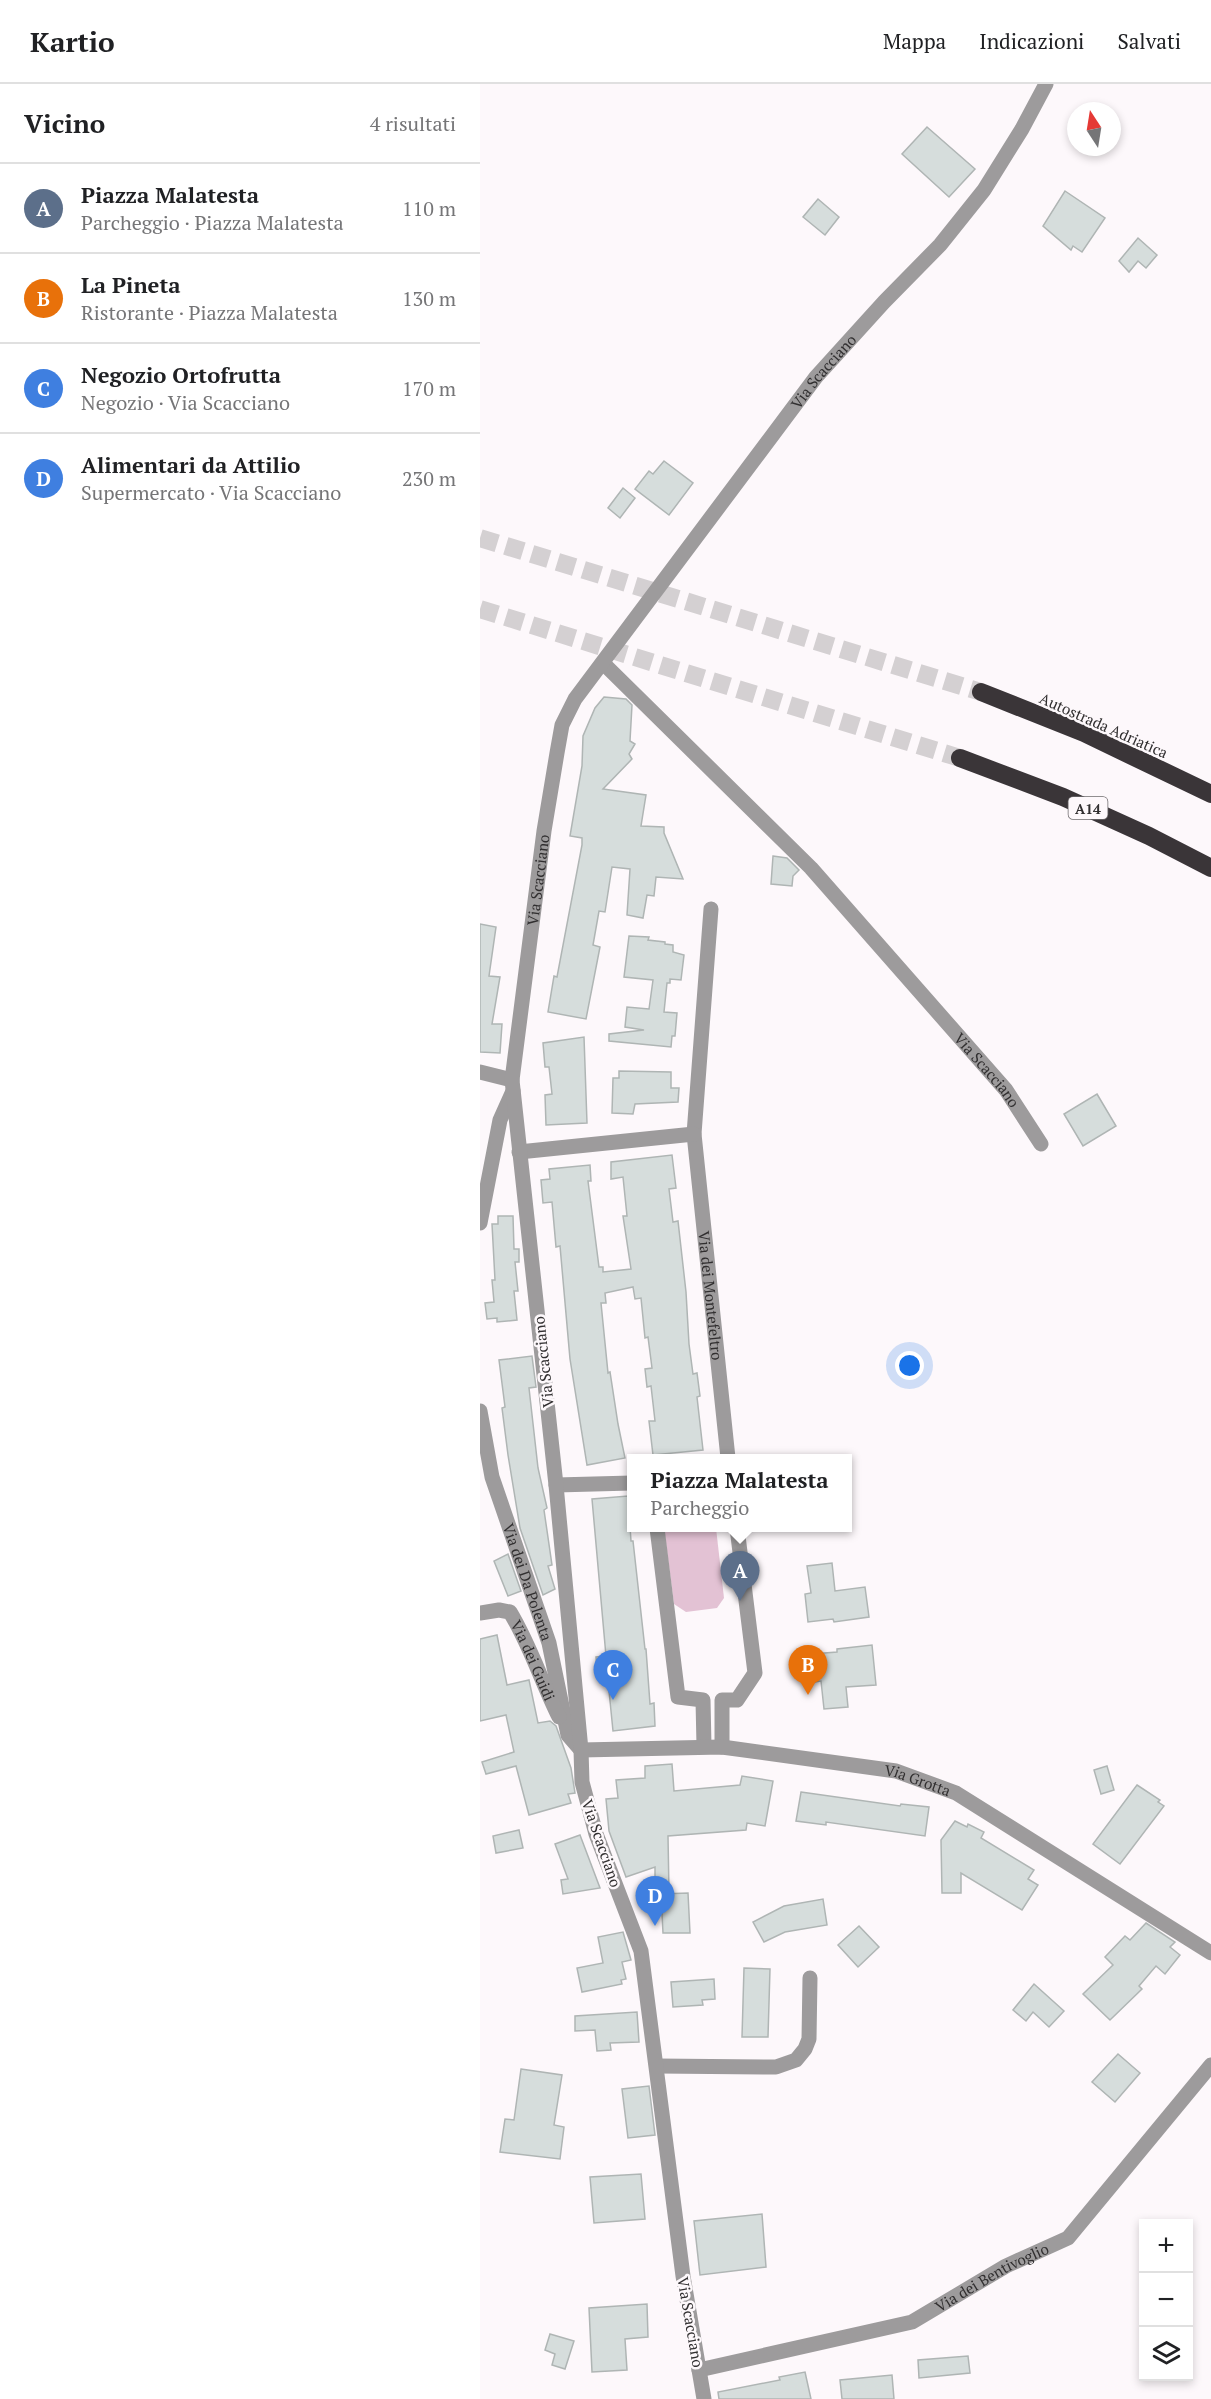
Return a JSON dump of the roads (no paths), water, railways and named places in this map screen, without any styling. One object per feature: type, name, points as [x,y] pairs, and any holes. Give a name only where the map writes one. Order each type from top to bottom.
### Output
[{"type":"highway","name":"Autostrada Adriatica","points":[[981,692],[1084,734],[1211,794]]},
{"type":"highway","name":"A14","points":[[960,758],[1063,797],[1149,836],[1211,868]]},
{"type":"street","name":"Via Scacciano","points":[[704,2399],[683,2276],[641,1951],[596,1833],[582,1782],[556,1485],[513,1085],[544,831],[562,725],[575,699],[816,377],[940,245],[984,190],[1023,129],[1046,84]]},
{"type":"street","name":"Via Scacciano","points":[[603,663],[811,868],[1005,1090],[1041,1144]]},
{"type":"street","name":"Via dei Montefeltro","points":[[711,909],[694,1134],[728,1454]]},
{"type":"street","points":[[480,1072],[513,1085],[500,1120],[480,1223]]},
{"type":"street","points":[[519,1152],[694,1134]]},
{"type":"street","name":"Via dei Da Polenta","points":[[480,1411],[492,1477],[549,1643],[568,1735],[581,1750]]},
{"type":"street","points":[[556,1485],[627,1483]]},
{"type":"street","points":[[658,1532],[678,1697],[703,1700],[704,1746]]},
{"type":"street","points":[[722,1747],[723,1700],[737,1700],[755,1674],[738,1532]]},
{"type":"street","name":"Via dei Guidi","points":[[480,1613],[499,1610],[510,1612],[520,1628],[544,1688],[568,1735]]},
{"type":"street","name":"Via Grotta","points":[[581,1750],[722,1747],[896,1772],[956,1792],[1211,1953]]},
{"type":"street","points":[[657,2066],[776,2067],[796,2060],[806,2049],[810,2039],[810,1978]]},
{"type":"street","name":"Via dei Bentivoglio","points":[[699,2370],[912,2322],[1006,2266],[1068,2238],[1211,2065]]},
{"type":"tunnel","points":[[480,538],[981,692]]},
{"type":"tunnel","points":[[480,609],[960,758]]},
{"type":"place","name":"Piazza Malatesta","points":[[740,1601]]},
{"type":"place","name":"La Pineta","points":[[808,1695]]},
{"type":"place","name":"Negozio Ortofrutta","points":[[613,1700]]},
{"type":"place","name":"Alimentari da Attilio","points":[[655,1926]]}]
